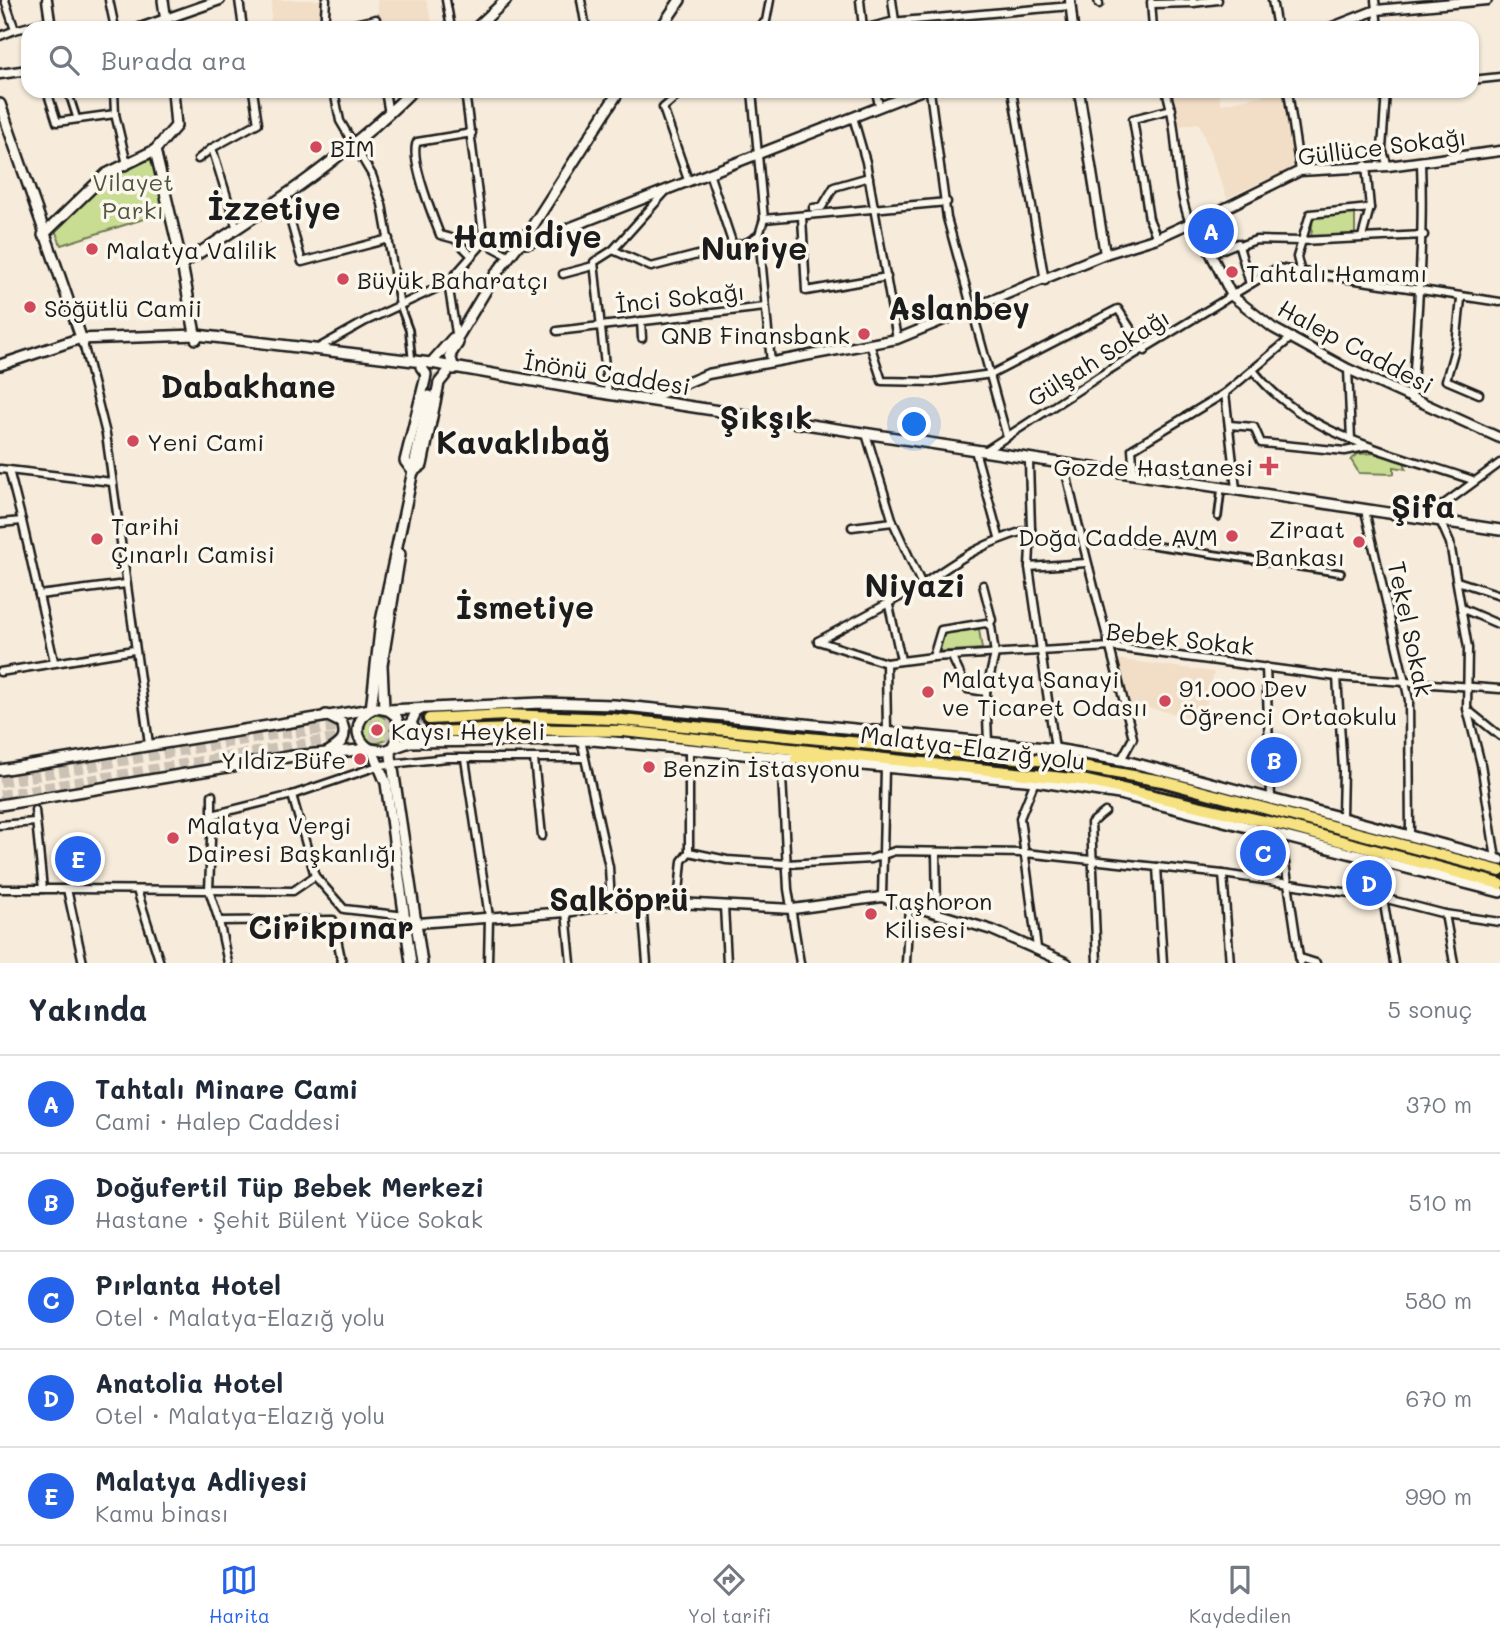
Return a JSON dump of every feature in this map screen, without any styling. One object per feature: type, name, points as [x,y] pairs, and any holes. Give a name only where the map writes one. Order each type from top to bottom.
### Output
[{"type":"highway","points":[[429,719],[506,715],[601,718],[1048,761],[1115,771],[1201,791],[1500,871]]},
{"type":"highway","name":"Malatya-Elazığ yolu","points":[[429,737],[511,729],[623,731],[1082,780],[1158,795],[1500,884]]},
{"type":"highway","points":[[796,760],[855,754]]},
{"type":"main road","points":[[163,0],[166,21]]},
{"type":"main road","points":[[484,21],[506,0]]},
{"type":"main road","points":[[666,21],[680,0]]},
{"type":"main road","points":[[45,234],[106,174],[155,150],[176,126],[174,98]]},
{"type":"main road","points":[[182,264],[278,202],[389,114],[405,98]]},
{"type":"main road","points":[[413,470],[422,465],[439,383],[450,371],[451,347],[456,333],[499,264],[514,249],[614,98]]},
{"type":"main road","points":[[0,104],[80,341]]},
{"type":"main road","points":[[0,113],[45,234]]},
{"type":"main road","points":[[155,150],[196,338],[416,364],[450,371]]},
{"type":"main road","points":[[431,363],[451,347],[509,264],[514,249]]},
{"type":"main road","name":"İnönü Caddesi","points":[[0,366],[80,341],[196,338],[318,348],[416,364],[431,363],[450,371],[489,378],[1366,515],[1500,532]]},
{"type":"main road","name":"İnönü Caddesi","points":[[0,366],[80,341]]},
{"type":"main road","points":[[413,470],[405,461],[426,374],[416,364]]},
{"type":"main road","name":"İnönü Caddesi","points":[[450,371],[867,437],[1236,489],[1500,532]]},
{"type":"main road","points":[[425,380],[434,379],[439,383]]},
{"type":"main road","points":[[411,963],[381,765],[361,741],[358,727],[362,717],[371,710],[381,621],[413,470],[429,396],[413,470],[382,665],[386,709],[396,716],[401,729],[392,747],[391,764],[418,923],[422,963]]},
{"type":"main road","points":[[0,770],[326,715],[386,709],[578,703],[1055,749],[1121,760],[1271,797],[1498,859]]},
{"type":"main road","points":[[424,708],[416,712],[411,723],[419,738],[581,740],[689,748],[1035,781],[1119,794],[1500,892]]},
{"type":"main road","points":[[326,715],[342,723],[346,735],[342,742],[326,753]]},
{"type":"main road","points":[[801,736],[813,731],[855,734],[864,730]]},
{"type":"main road","points":[[0,805],[326,753],[392,747],[429,737]]},
{"type":"main road","points":[[1158,770],[1201,791]]},
{"type":"main road","points":[[1158,795],[1216,821]]},
{"type":"main road","points":[[1362,847],[1381,861]]},
{"type":"street","points":[[5,0],[15,30]]},
{"type":"street","points":[[47,0],[50,21]]},
{"type":"street","points":[[109,0],[114,21]]},
{"type":"street","points":[[171,21],[220,0]]},
{"type":"street","points":[[239,0],[242,21]]},
{"type":"street","points":[[324,21],[326,0]]},
{"type":"street","points":[[446,0],[450,21]]},
{"type":"street","points":[[581,0],[585,21]]},
{"type":"street","points":[[766,21],[770,0]]},
{"type":"street","points":[[860,0],[864,21]]},
{"type":"street","points":[[892,0],[896,21]]},
{"type":"street","points":[[1152,21],[1151,2],[1218,0]]},
{"type":"street","points":[[1272,0],[1276,21]]},
{"type":"street","points":[[1375,0],[1377,21]]},
{"type":"street","points":[[1348,21],[1376,10],[1486,0]]},
{"type":"street","points":[[922,21],[1071,3],[1072,21]]},
{"type":"street","points":[[0,36],[21,29]]},
{"type":"street","points":[[0,74],[21,71]]},
{"type":"street","points":[[1479,80],[1500,78]]},
{"type":"street","points":[[49,98],[57,122],[115,114]]},
{"type":"street","points":[[70,98],[77,120]]},
{"type":"street","points":[[114,98],[115,114],[127,164]]},
{"type":"street","points":[[198,159],[212,148],[258,123],[254,98]]},
{"type":"street","points":[[335,98],[340,121],[372,175],[389,239],[400,306],[409,330],[416,364]]},
{"type":"street","points":[[387,98],[389,114]]},
{"type":"street","points":[[466,98],[484,242]]},
{"type":"street","points":[[675,98],[663,108],[688,180]]},
{"type":"street","points":[[753,98],[764,219],[759,234],[771,363]]},
{"type":"street","points":[[877,98],[879,106]]},
{"type":"street","points":[[484,242],[514,249],[901,98]]},
{"type":"street","points":[[931,98],[947,202],[947,218],[970,310],[992,374],[1007,437]]},
{"type":"street","points":[[1013,98],[1045,281]]},
{"type":"street","points":[[1080,98],[1105,254]]},
{"type":"street","points":[[645,401],[708,374],[897,339],[1045,281],[1105,254],[1157,238],[1193,223],[1181,200],[1172,109],[1168,98]]},
{"type":"street","points":[[1289,98],[1300,171]]},
{"type":"street","points":[[1386,98],[1382,149],[1388,166]]},
{"type":"street","points":[[1157,238],[1149,219],[1133,120],[1172,109]]},
{"type":"street","points":[[853,117],[869,177],[897,339]]},
{"type":"street","points":[[470,254],[455,239],[440,235],[417,169],[414,146],[417,142],[428,139],[472,133]]},
{"type":"street","points":[[212,148],[237,229]]},
{"type":"street","name":"Güllüce Sokağı","points":[[1193,223],[1300,171],[1366,165],[1388,166],[1500,151]]},
{"type":"street","points":[[1412,400],[1417,292],[1424,235],[1421,162]]},
{"type":"street","points":[[1362,237],[1370,208],[1366,165]]},
{"type":"street","points":[[709,173],[733,246]]},
{"type":"street","points":[[813,208],[822,207],[834,187],[869,177]]},
{"type":"street","points":[[608,394],[594,262],[613,250],[668,188]]},
{"type":"street","points":[[278,202],[290,219],[302,262],[389,239]]},
{"type":"street","points":[[764,219],[947,202]]},
{"type":"street","points":[[1301,270],[1297,268],[1301,241],[1310,214],[1370,208]]},
{"type":"street","points":[[802,217],[806,291],[887,277]]},
{"type":"street","name":"Halep Caddesi","points":[[1193,223],[1232,296],[1273,328],[1348,369],[1500,438]]},
{"type":"street","points":[[613,250],[651,267],[748,242],[759,234]]},
{"type":"street","points":[[1239,246],[1256,240],[1301,241],[1424,235]]},
{"type":"street","points":[[318,348],[449,284],[470,254],[484,242]]},
{"type":"street","points":[[1210,254],[1238,243],[1250,284]]},
{"type":"street","points":[[563,274],[593,266]]},
{"type":"street","name":"Gülşah Sokağı","points":[[981,453],[1109,370],[1145,351],[1277,268],[1461,299],[1500,302]]},
{"type":"street","points":[[449,284],[456,333]]},
{"type":"street","points":[[1461,299],[1455,345],[1446,380],[1479,394]]},
{"type":"street","name":"İnci Sokağı","points":[[557,331],[599,324],[765,307]]},
{"type":"street","points":[[870,344],[882,381],[933,382],[992,374],[1118,309],[1145,351]]},
{"type":"street","points":[[641,321],[642,338]]},
{"type":"street","points":[[1134,474],[1132,449],[1225,393],[1293,337]]},
{"type":"street","points":[[80,341],[106,433],[149,744]]},
{"type":"street","points":[[1348,369],[1351,440]]},
{"type":"street","points":[[1253,370],[1271,393],[1324,427],[1364,447],[1419,461],[1475,481]]},
{"type":"street","points":[[1225,393],[1236,489]]},
{"type":"street","points":[[1229,425],[1254,427],[1261,443],[1345,451],[1364,447]]},
{"type":"street","points":[[867,437],[893,522],[922,585]]},
{"type":"street","points":[[981,453],[999,537]]},
{"type":"street","points":[[1029,462],[1029,567],[1055,749]]},
{"type":"street","points":[[1423,520],[1500,463]]},
{"type":"street","points":[[1065,468],[1086,563],[1133,738],[1121,760]]},
{"type":"street","points":[[0,469],[112,482]]},
{"type":"street","points":[[9,470],[54,661]]},
{"type":"street","points":[[1218,517],[1222,492]]},
{"type":"street","name":"Tekel Sokak","points":[[1366,515],[1409,701],[1410,836]]},
{"type":"street","points":[[0,523],[22,521]]},
{"type":"street","points":[[852,527],[893,522]]},
{"type":"street","points":[[1442,524],[1450,543],[1457,581],[1468,648],[1468,709],[1498,859]]},
{"type":"street","points":[[901,660],[888,601],[922,585],[964,554],[999,537],[1031,529]]},
{"type":"street","points":[[1117,540],[1341,573]]},
{"type":"street","points":[[1029,567],[1086,563]]},
{"type":"street","points":[[1457,581],[1500,596]]},
{"type":"street","points":[[39,595],[126,584]]},
{"type":"street","points":[[983,584],[992,620],[989,625],[995,654],[986,692],[988,743]]},
{"type":"street","name":"Bebek Sokak","points":[[888,601],[818,641],[886,663],[933,657],[1111,648],[1337,677],[1500,689]]},
{"type":"street","points":[[1461,608],[1500,625]]},
{"type":"street","points":[[933,657],[941,630],[989,625]]},
{"type":"street","points":[[0,672],[54,661],[134,650]]},
{"type":"street","points":[[952,657],[968,689],[986,692]]},
{"type":"street","points":[[886,663],[887,733]]},
{"type":"street","points":[[1266,667],[1271,797]]},
{"type":"street","points":[[1337,677],[1343,770],[1342,817]]},
{"type":"street","points":[[1468,709],[1500,736]]},
{"type":"street","points":[[581,740],[609,867],[611,904]]},
{"type":"street","points":[[678,903],[682,861],[690,852],[689,748]]},
{"type":"street","points":[[212,815],[292,795],[381,765],[465,759],[583,758]]},
{"type":"street","points":[[781,758],[786,864],[800,963]]},
{"type":"street","points":[[465,759],[489,917],[488,963]]},
{"type":"street","points":[[534,759],[542,836]]},
{"type":"street","points":[[882,897],[885,768]]},
{"type":"street","points":[[1035,781],[1020,818],[1037,948]]},
{"type":"street","points":[[212,794],[209,890],[228,963]]},
{"type":"street","points":[[292,795],[315,876],[344,909],[405,916],[418,923],[566,912],[611,904],[678,903],[793,909],[882,897],[937,912],[1037,948],[1057,961],[1067,963]]},
{"type":"street","points":[[35,810],[43,889]]},
{"type":"street","points":[[1097,963],[1095,858],[1091,823],[1105,812]]},
{"type":"street","points":[[0,825],[36,822]]},
{"type":"street","points":[[1281,836],[1300,961],[1316,963]]},
{"type":"street","points":[[690,852],[727,860],[786,864],[871,859],[884,853],[1025,853],[1095,858],[1287,882],[1383,898],[1445,914],[1500,922]]},
{"type":"street","points":[[936,853],[937,912]]},
{"type":"street","points":[[1381,861],[1383,898],[1394,963]]},
{"type":"street","points":[[1157,867],[1163,963]]},
{"type":"street","points":[[1223,874],[1230,963]]},
{"type":"street","points":[[0,889],[293,891],[315,876]]},
{"type":"street","points":[[66,889],[83,963]]},
{"type":"street","points":[[137,890],[160,963]]},
{"type":"street","points":[[642,903],[647,963]]},
{"type":"street","points":[[906,963],[909,904]]},
{"type":"street","points":[[724,906],[727,963]]},
{"type":"street","points":[[219,921],[333,920],[344,909]]},
{"type":"street","points":[[566,912],[571,963]]},
{"type":"street","points":[[1445,914],[1454,963]]},
{"type":"street","points":[[333,920],[342,963]]},
{"type":"shaded area","points":[[272,0],[322,0],[320,21],[270,21]]},
{"type":"shaded area","points":[[377,0],[426,0],[432,21],[379,21]]},
{"type":"shaded area","points":[[1169,98],[1220,98],[1221,104],[1250,98],[1285,98],[1296,162],[1290,169],[1227,198],[1199,123],[1174,127]]},
{"type":"shaded area","points":[[1117,659],[1214,672],[1203,720],[1130,704]]},
{"type":"green space","name":"Vilayet Parkı","points":[[150,159],[154,161],[169,211],[61,245],[55,230],[60,223],[108,177]]},
{"type":"green space","points":[[1355,212],[1355,235],[1311,239],[1313,216]]},
{"type":"green space","points":[[1374,453],[1404,460],[1406,469],[1394,467],[1394,474],[1359,473],[1351,460],[1358,454]]},
{"type":"green space","points":[[979,629],[982,649],[934,652],[937,633]]},
{"type":"green space","points":[[376,715],[386,719],[390,729],[386,739],[376,743],[366,739],[362,729],[366,719]]},
{"type":"tunnel","points":[[429,396],[452,347]]},
{"type":"tunnel","points":[[0,782],[279,734],[429,719]]},
{"type":"tunnel","points":[[0,795],[326,740],[430,732]]},
{"type":"place","name":"BİM","points":[[316,147]]},
{"type":"place","name":"Tahtalı Minare Cami","points":[[1211,231]]},
{"type":"place","name":"Malatya Valilik","points":[[92,249]]},
{"type":"place","name":"Tahtalı Hamamı","points":[[1232,272]]},
{"type":"place","name":"Büyük Baharatçı","points":[[343,279]]},
{"type":"place","name":"Söğütlü Camii","points":[[30,307]]},
{"type":"place","name":"QNB Finansbank","points":[[864,334]]},
{"type":"place","name":"Yeni Cami","points":[[133,441]]},
{"type":"place","name":"Gozde Hastanesi","points":[[1269,466]]},
{"type":"place","name":"Doğa Cadde AVM","points":[[1232,536]]},
{"type":"place","name":"Tarihi Çınarlı Camisi","points":[[97,539]]},
{"type":"place","name":"Ziraat Bankası","points":[[1359,542]]},
{"type":"place","name":"Malatya Sanayi ve Ticaret Odasıı","points":[[928,692]]},
{"type":"place","name":"91.000 Dev Öğrenci Ortaokulu","points":[[1165,701]]},
{"type":"place","name":"Kaysı Heykeli","points":[[377,730]]},
{"type":"place","name":"Yıldız Büfe","points":[[360,759]]},
{"type":"place","name":"Doğufertil Tüp Bebek Merkezi","points":[[1274,760]]},
{"type":"place","name":"Benzin İstasyonu","points":[[649,767]]},
{"type":"place","name":"Malatya Vergi Dairesi Başkanlığı","points":[[173,838]]},
{"type":"place","name":"Pırlanta Hotel","points":[[1263,853]]},
{"type":"place","name":"Malatya Adliyesi","points":[[78,859]]},
{"type":"place","name":"Anatolia Hotel","points":[[1369,883]]},
{"type":"place","name":"Taşhoron Kilisesi","points":[[871,914]]},
{"type":"district","name":"İzzetiye","points":[[274,207]]},
{"type":"district","name":"Hamidiye","points":[[527,235]]},
{"type":"district","name":"Nuriye","points":[[754,247]]},
{"type":"district","name":"Aslanbey","points":[[959,307]]},
{"type":"district","name":"Dabakhane","points":[[248,385]]},
{"type":"district","name":"Şıkşık","points":[[766,416]]},
{"type":"district","name":"Kavaklıbağ","points":[[523,441]]},
{"type":"district","name":"Şifa","points":[[1423,505]]},
{"type":"district","name":"Niyazi","points":[[915,584]]},
{"type":"district","name":"İsmetiye","points":[[525,606]]},
{"type":"district","name":"Salköprü","points":[[619,898]]},
{"type":"district","name":"Cirikpınar","points":[[331,926]]}]
